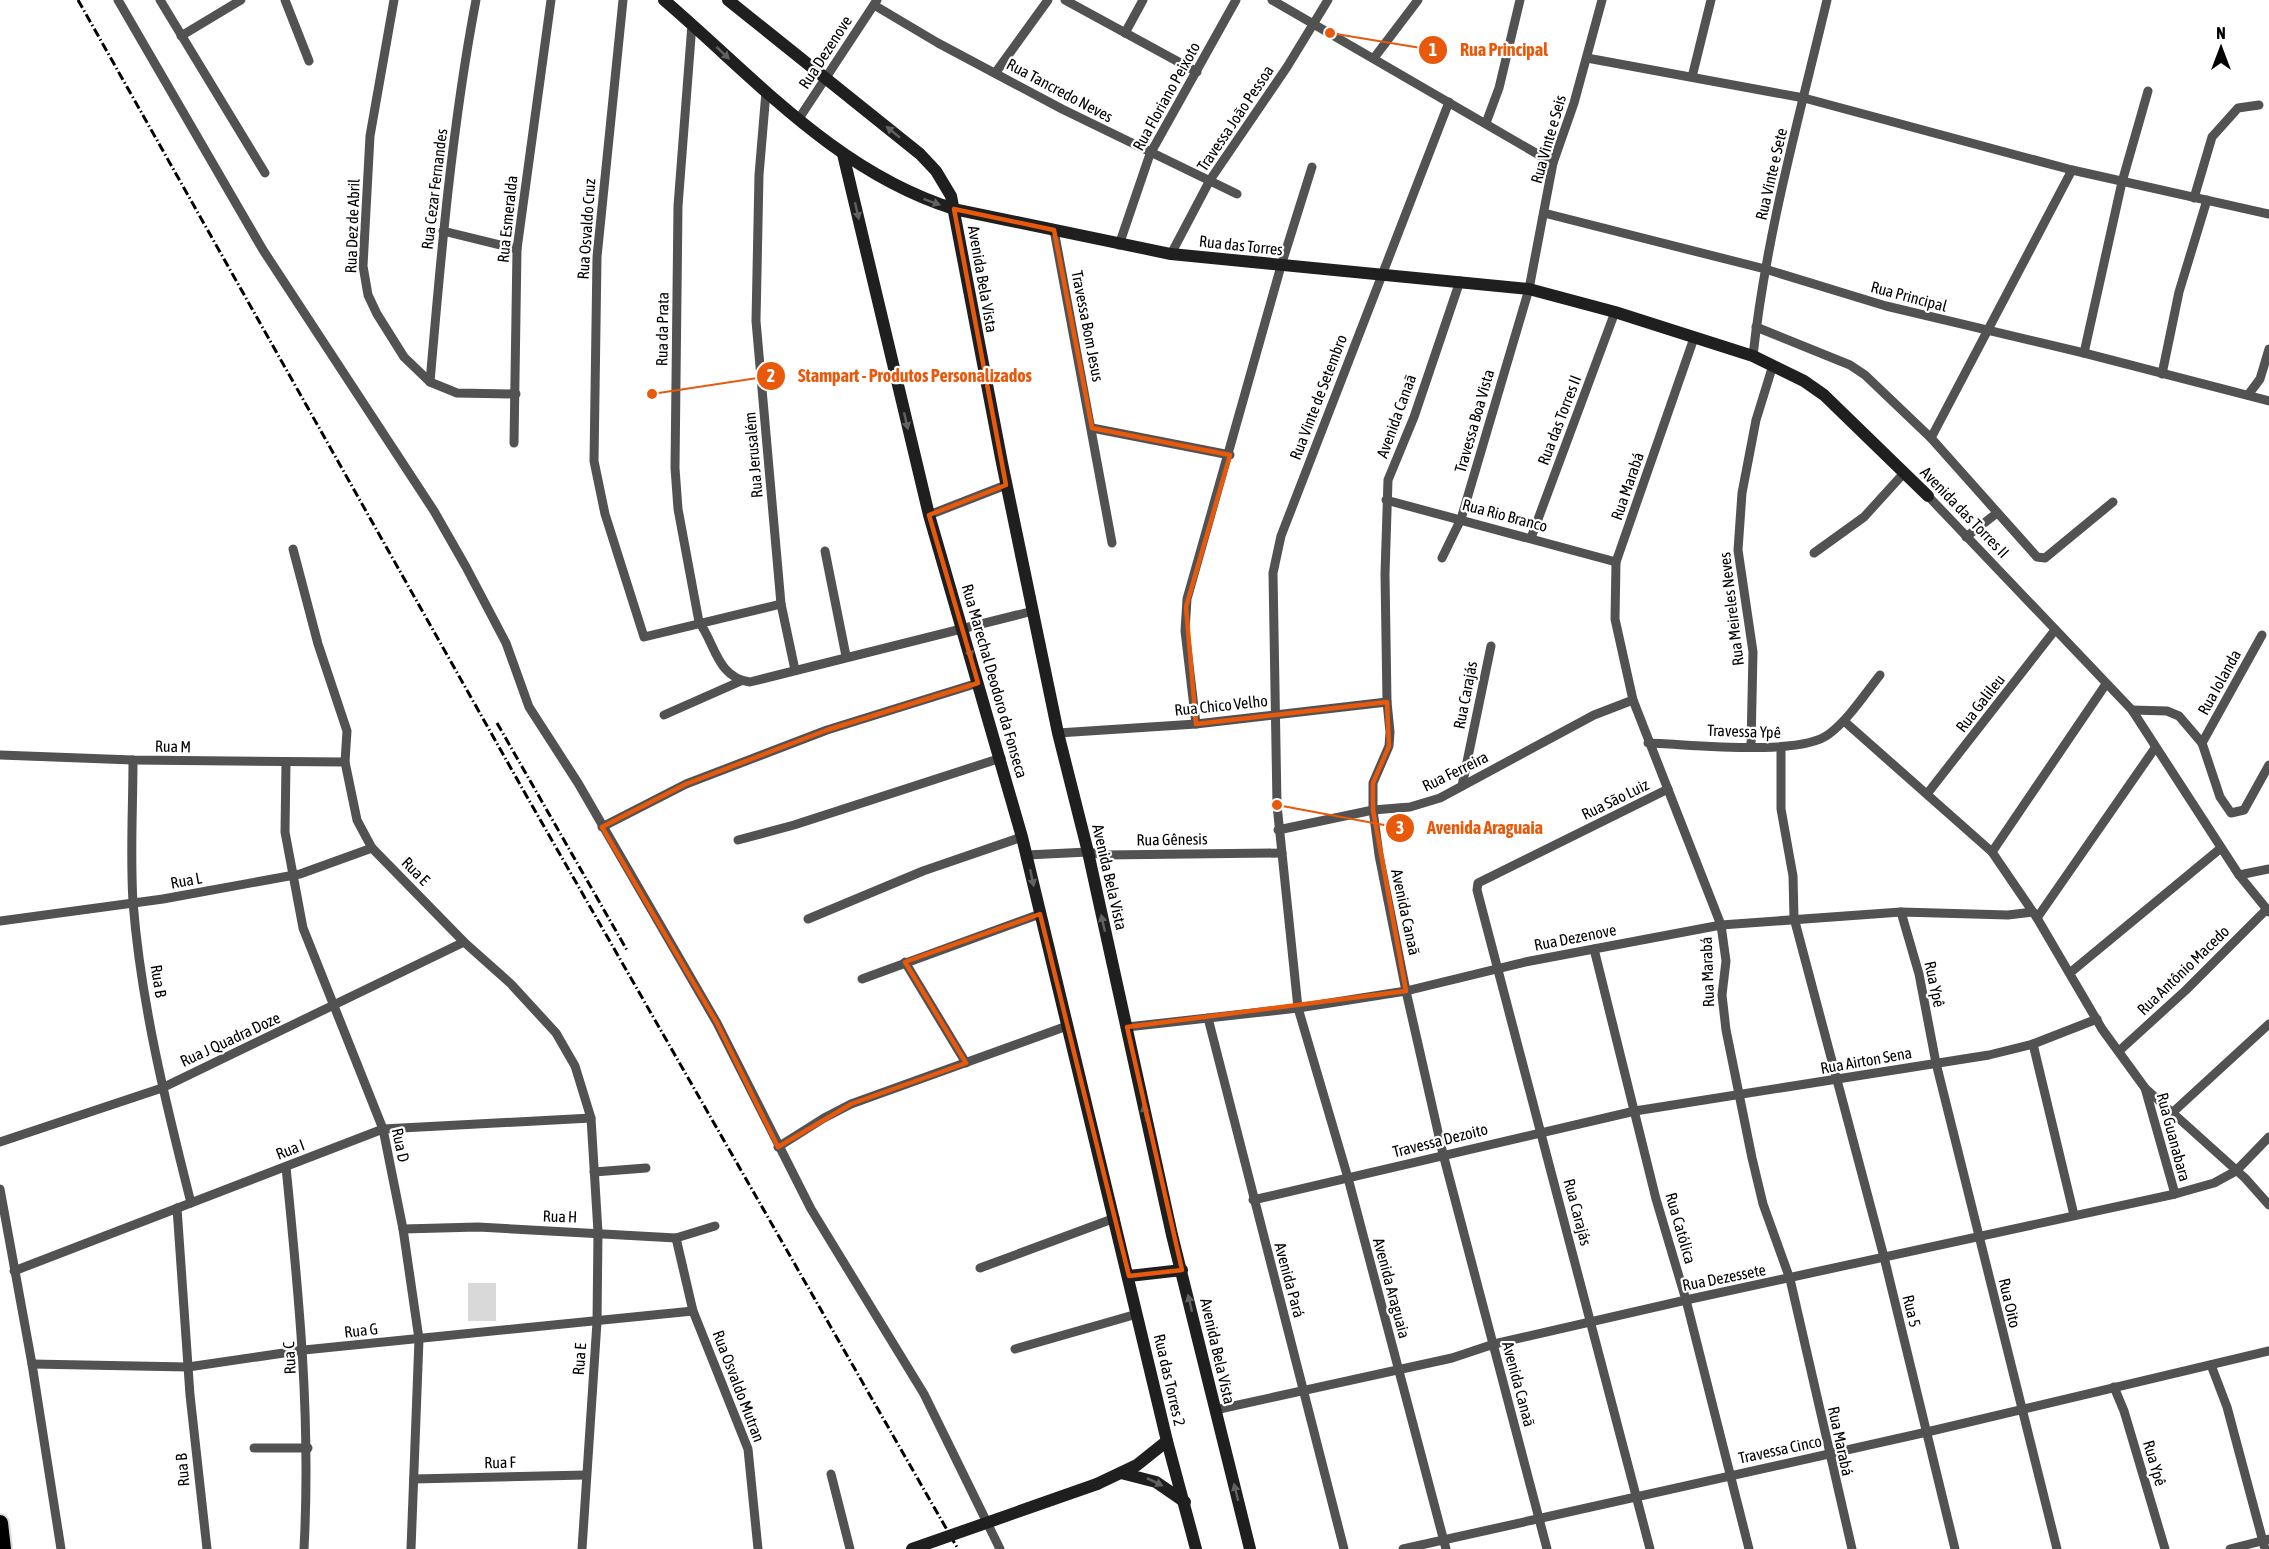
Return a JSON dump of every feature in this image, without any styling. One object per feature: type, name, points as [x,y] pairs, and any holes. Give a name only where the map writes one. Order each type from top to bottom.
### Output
[{"type":"highway","points":[[0,1523],[3,1549]]},
{"type":"street","points":[[118,0],[263,250],[434,512],[506,643],[529,707],[717,1023],[811,1209],[924,1394],[1000,1549]]},
{"type":"street","points":[[160,0],[265,173]]},
{"type":"street","points":[[182,36],[241,0]]},
{"type":"street","points":[[285,0],[309,61]]},
{"type":"street","name":"Rua Dez de Abril","points":[[394,0],[370,136],[363,266],[368,295],[404,357],[430,382],[457,393],[516,394]]},
{"type":"street","name":"Rua Cezar Fernandes","points":[[430,382],[443,231],[466,51],[476,0]]},
{"type":"street","name":"Rua Esmeralda","points":[[514,443],[516,249],[551,0]]},
{"type":"street","name":"Rua Osvaldo Cruz","points":[[622,0],[597,257],[594,461],[605,514],[642,634],[648,638],[699,622]]},
{"type":"street","name":"Rua das Torres","points":[[664,0],[798,120],[843,154],[884,181],[954,209],[1171,254],[1528,288]]},
{"type":"street","name":"Avenida Bela Vista","points":[[728,0],[920,154],[947,185],[954,209],[1006,485],[1058,733],[1088,852],[1172,1235],[1250,1549]]},
{"type":"street","points":[[996,72],[1048,0]]},
{"type":"street","points":[[1065,0],[1197,72]]},
{"type":"street","points":[[1125,33],[1143,0]]},
{"type":"street","name":"Rua Floriano Peixoto","points":[[1119,245],[1150,154],[1236,0]]},
{"type":"street","points":[[1272,0],[1553,163]]},
{"type":"street","name":"Travessa João Pessoa","points":[[1171,254],[1210,180],[1287,67],[1328,0]]},
{"type":"street","points":[[1374,58],[1418,0]]},
{"type":"street","points":[[1486,123],[1499,88],[1520,0]]},
{"type":"street","name":"Rua Vinte e Seis","points":[[1528,288],[1553,163],[1587,58],[1602,0]]},
{"type":"street","points":[[1692,77],[1711,0]]},
{"type":"street","name":"Rua Vinte e Sete","points":[[1754,356],[1765,269],[1827,0]]},
{"type":"street","name":"Rua Dezenove","points":[[798,120],[875,2]]},
{"type":"street","name":"Rua Tancredo Neves","points":[[875,2],[938,44],[996,72],[1150,154],[1237,194]]},
{"type":"street","name":"Rua da Prata","points":[[692,24],[678,206],[675,468],[678,509],[699,622],[705,630],[718,661],[745,681]]},
{"type":"street","points":[[1587,58],[1804,98],[2072,170],[2269,213]]},
{"type":"street","points":[[2084,353],[2122,182],[2148,91]]},
{"type":"street","name":"Rua Jerusalém","points":[[766,92],[759,175],[756,321],[781,604],[795,670]]},
{"type":"street","name":"Rua Vinte de Setembro","points":[[1275,715],[1273,573],[1281,536],[1449,102]]},
{"type":"street","points":[[2194,198],[2212,137],[2238,108],[2259,105]]},
{"type":"street","name":"Rua Marechal Deodoro da Fonseca","points":[[843,154],[929,515],[1001,758],[1027,855],[1115,1218]]},
{"type":"street","points":[[1196,724],[1185,640],[1186,607],[1281,266],[1312,167]]},
{"type":"street","points":[[1931,438],[2072,170]]},
{"type":"street","points":[[2162,374],[2179,292],[2207,201]]},
{"type":"street","name":"Rua Principal","points":[[1544,213],[1765,269],[1864,300],[2084,353],[2269,401]]},
{"type":"street","name":"Travessa Bom Jesus","points":[[1054,230],[1112,543]]},
{"type":"street","points":[[443,231],[516,249]]},
{"type":"street","name":"Avenida Canaã","points":[[1460,281],[1414,417],[1388,480],[1386,500],[1389,746],[1373,783],[1373,810],[1379,855],[1406,991],[1443,1154],[1547,1549]]},
{"type":"street","name":"Avenida das Torres II","points":[[1528,288],[1615,312],[1754,356],[1824,395],[1928,496],[2132,710],[2221,848],[2267,911]]},
{"type":"street","name":"Travessa Boa Vista","points":[[1442,558],[1461,519],[1528,288]]},
{"type":"street","name":"Rua das Torres II","points":[[1531,538],[1615,312]]},
{"type":"street","points":[[1756,327],[1850,365],[1865,375],[1931,438],[2035,555],[2045,558],[2113,502]]},
{"type":"street","name":"Rua Marabá","points":[[1694,338],[1616,562],[1615,620],[1633,700],[1721,925],[1725,961],[1723,1010],[1763,1204],[1790,1279],[1852,1549]]},
{"type":"street","points":[[2248,395],[2260,379],[2269,349]]},
{"type":"street","name":"Rua Meireles Neves","points":[[1751,746],[1753,652],[1738,550],[1742,493],[1756,420],[1773,365]]},
{"type":"street","points":[[1092,428],[1230,455]]},
{"type":"street","points":[[1814,553],[1864,517],[1904,473]]},
{"type":"street","points":[[929,515],[1006,485]]},
{"type":"street","name":"Rua Rio Branco","points":[[1386,500],[1616,562]]},
{"type":"street","points":[[1966,537],[1997,513]]},
{"type":"street","name":"Rua E","points":[[293,549],[318,644],[348,731],[345,762],[353,809],[372,848],[464,942],[511,984],[556,1033],[574,1066],[591,1118],[598,1232],[597,1322],[582,1549]]},
{"type":"street","points":[[825,551],[846,657]]},
{"type":"street","points":[[699,622],[781,604]]},
{"type":"street","points":[[664,715],[745,681],[1033,611]]},
{"type":"street","name":"Rua Galileu","points":[[1927,794],[2055,630]]},
{"type":"street","name":"Rua Iolanda","points":[[2202,743],[2262,635]]},
{"type":"street","name":"Rua Carajás","points":[[1462,786],[1491,646]]},
{"type":"street","name":"Travessa Ypê","points":[[1648,743],[1781,749],[1815,742],[1828,736],[1844,721],[1880,675]]},
{"type":"street","points":[[602,827],[686,784],[805,738],[978,683]]},
{"type":"street","points":[[1992,852],[2106,684]]},
{"type":"street","name":"Rua Ferreira","points":[[1278,830],[1373,810],[1410,807],[1440,798],[1594,715],[1633,700]]},
{"type":"street","name":"Rua Chico Velho","points":[[1058,733],[1196,724],[1387,702]]},
{"type":"street","points":[[2132,710],[2172,712],[2202,743],[2208,768],[2220,796],[2231,813],[2244,810],[2269,765]]},
{"type":"street","name":"Avenida Araguaia","points":[[1275,715],[1278,830],[1298,1008],[1348,1178],[1446,1549]]},
{"type":"street","points":[[1844,721],[1992,852],[2071,972],[2097,1019],[2145,1088],[2236,1171],[2269,1205]]},
{"type":"street","points":[[2035,915],[2155,748]]},
{"type":"street","points":[[1781,749],[1781,809],[1793,876],[1794,918],[1838,1080]]},
{"type":"street","name":"Rua M","points":[[0,755],[133,760],[345,762]]},
{"type":"street","points":[[738,840],[794,825],[1001,758]]},
{"type":"street","name":"Rua B","points":[[133,760],[133,901],[141,967],[162,1088],[191,1203]]},
{"type":"street","name":"Rua D","points":[[286,763],[285,832],[303,928],[383,1129],[403,1229],[419,1339],[411,1549]]},
{"type":"street","name":"Rua São Luiz","points":[[1478,883],[1668,789]]},
{"type":"street","points":[[808,919],[923,871],[1022,837]]},
{"type":"street","name":"Rua L","points":[[0,921],[133,901],[163,899],[292,876],[372,848]]},
{"type":"street","points":[[2071,972],[2221,848]]},
{"type":"street","name":"Rua Gênesis","points":[[1027,855],[1088,852],[1105,855],[1282,853]]},
{"type":"street","points":[[2240,875],[2269,869]]},
{"type":"street","name":"Rua Carajás","points":[[1478,883],[1480,906],[1499,969],[1650,1549]]},
{"type":"street","name":"Rua Antônio Macedo","points":[[2119,1051],[2267,911]]},
{"type":"street","name":"Rua Dezenove","points":[[1127,1027],[1298,1008],[1406,991],[1594,949],[1721,925],[1901,912],[2035,915]]},
{"type":"street","name":"Rua Ypê","points":[[1901,912],[1919,974],[1936,1063]]},
{"type":"street","points":[[862,979],[1040,914]]},
{"type":"street","name":"Rua J Quadra Doze","points":[[0,1142],[162,1088],[464,942]]},
{"type":"street","name":"Rua Católica","points":[[1594,949],[1656,1199],[1686,1300],[1749,1549]]},
{"type":"street","points":[[905,962],[966,1063]]},
{"type":"street","name":"Avenida Pará","points":[[1208,1018],[1344,1549]]},
{"type":"street","name":"Rua Airton Sena","points":[[1635,1111],[1989,1055],[2033,1044],[2097,1019]]},
{"type":"street","points":[[2172,1113],[2269,1024]]},
{"type":"street","points":[[778,1147],[851,1104],[1067,1026]]},
{"type":"street","points":[[2033,1044],[2074,1215]]},
{"type":"street","name":"Rua Oito","points":[[1936,1063],[1980,1237],[2001,1332],[2023,1408],[2057,1549]]},
{"type":"street","name":"Rua 5","points":[[1838,1080],[1955,1549]]},
{"type":"street","name":"Rua Guanabara","points":[[2145,1088],[2175,1194]]},
{"type":"street","name":"Travessa Dezoito","points":[[1253,1200],[1541,1131],[1635,1111]]},
{"type":"street","name":"Rua I","points":[[14,1271],[383,1129],[591,1118]]},
{"type":"street","name":"Rua Dezessete","points":[[1215,1410],[1397,1368],[1452,1358],[1494,1344],[1591,1321],[2175,1194],[2214,1183],[2236,1171],[2269,1137]]},
{"type":"street","name":"Rua C","points":[[286,1167],[304,1350],[308,1448],[304,1549]]},
{"type":"street","points":[[594,1172],[646,1168]]},
{"type":"street","points":[[0,1189],[32,1364],[61,1549]]},
{"type":"street","name":"Rua B","points":[[177,1208],[188,1367],[207,1549]]},
{"type":"street","points":[[980,1268],[1115,1218]]},
{"type":"street","name":"Rua das Torres 2","points":[[1115,1218],[1167,1441],[1196,1549]]},
{"type":"street","name":"Rua H","points":[[403,1229],[478,1227],[676,1238],[715,1226]]},
{"type":"street","name":"Rua Osvaldo Mutran","points":[[676,1238],[693,1311],[748,1449],[758,1549]]},
{"type":"street","points":[[1129,1276],[1182,1270]]},
{"type":"street","name":"Rua G","points":[[32,1364],[188,1367],[304,1350],[693,1311]]},
{"type":"street","points":[[1015,1349],[1137,1314]]},
{"type":"street","name":"Travessa Cinco","points":[[1403,1549],[1538,1517],[1927,1432],[2269,1350]]},
{"type":"street","points":[[2211,1365],[2228,1407],[2266,1543],[2230,1549]]},
{"type":"street","name":"Rua Ypê","points":[[2114,1387],[2124,1411],[2164,1549]]},
{"type":"street","points":[[912,1549],[1097,1484],[1137,1465],[1167,1441]]},
{"type":"street","points":[[254,1448],[308,1448]]},
{"type":"street","points":[[1121,1473],[1156,1482],[1185,1502]]},
{"type":"street","points":[[831,1474],[850,1549]]},
{"type":"street","name":"Rua F","points":[[414,1479],[586,1475]]},
{"type":"highlighted area","points":[[954,209],[1054,230],[1092,428],[1230,455],[1186,607],[1196,724],[1387,702],[1389,746],[1373,783],[1373,810],[1406,991],[1127,1027],[1182,1270],[1129,1276],[1040,914],[905,962],[966,1063],[851,1104],[778,1147],[717,1023],[602,827],[686,784],[827,730],[978,683],[929,515],[1006,485]]},
{"type":"shaded area","points":[[468,1283],[496,1283],[496,1321],[468,1321]]},
{"type":"railway","points":[[78,0],[526,795],[958,1549]]},
{"type":"railway","points":[[497,723],[628,952]]},
{"type":"place","name":"Rua Principal","points":[[1330,33]]},
{"type":"place","name":"Stampart - Produtos Personalizados","points":[[652,394]]},
{"type":"place","name":"Avenida Araguaia","points":[[1277,805]]}]
